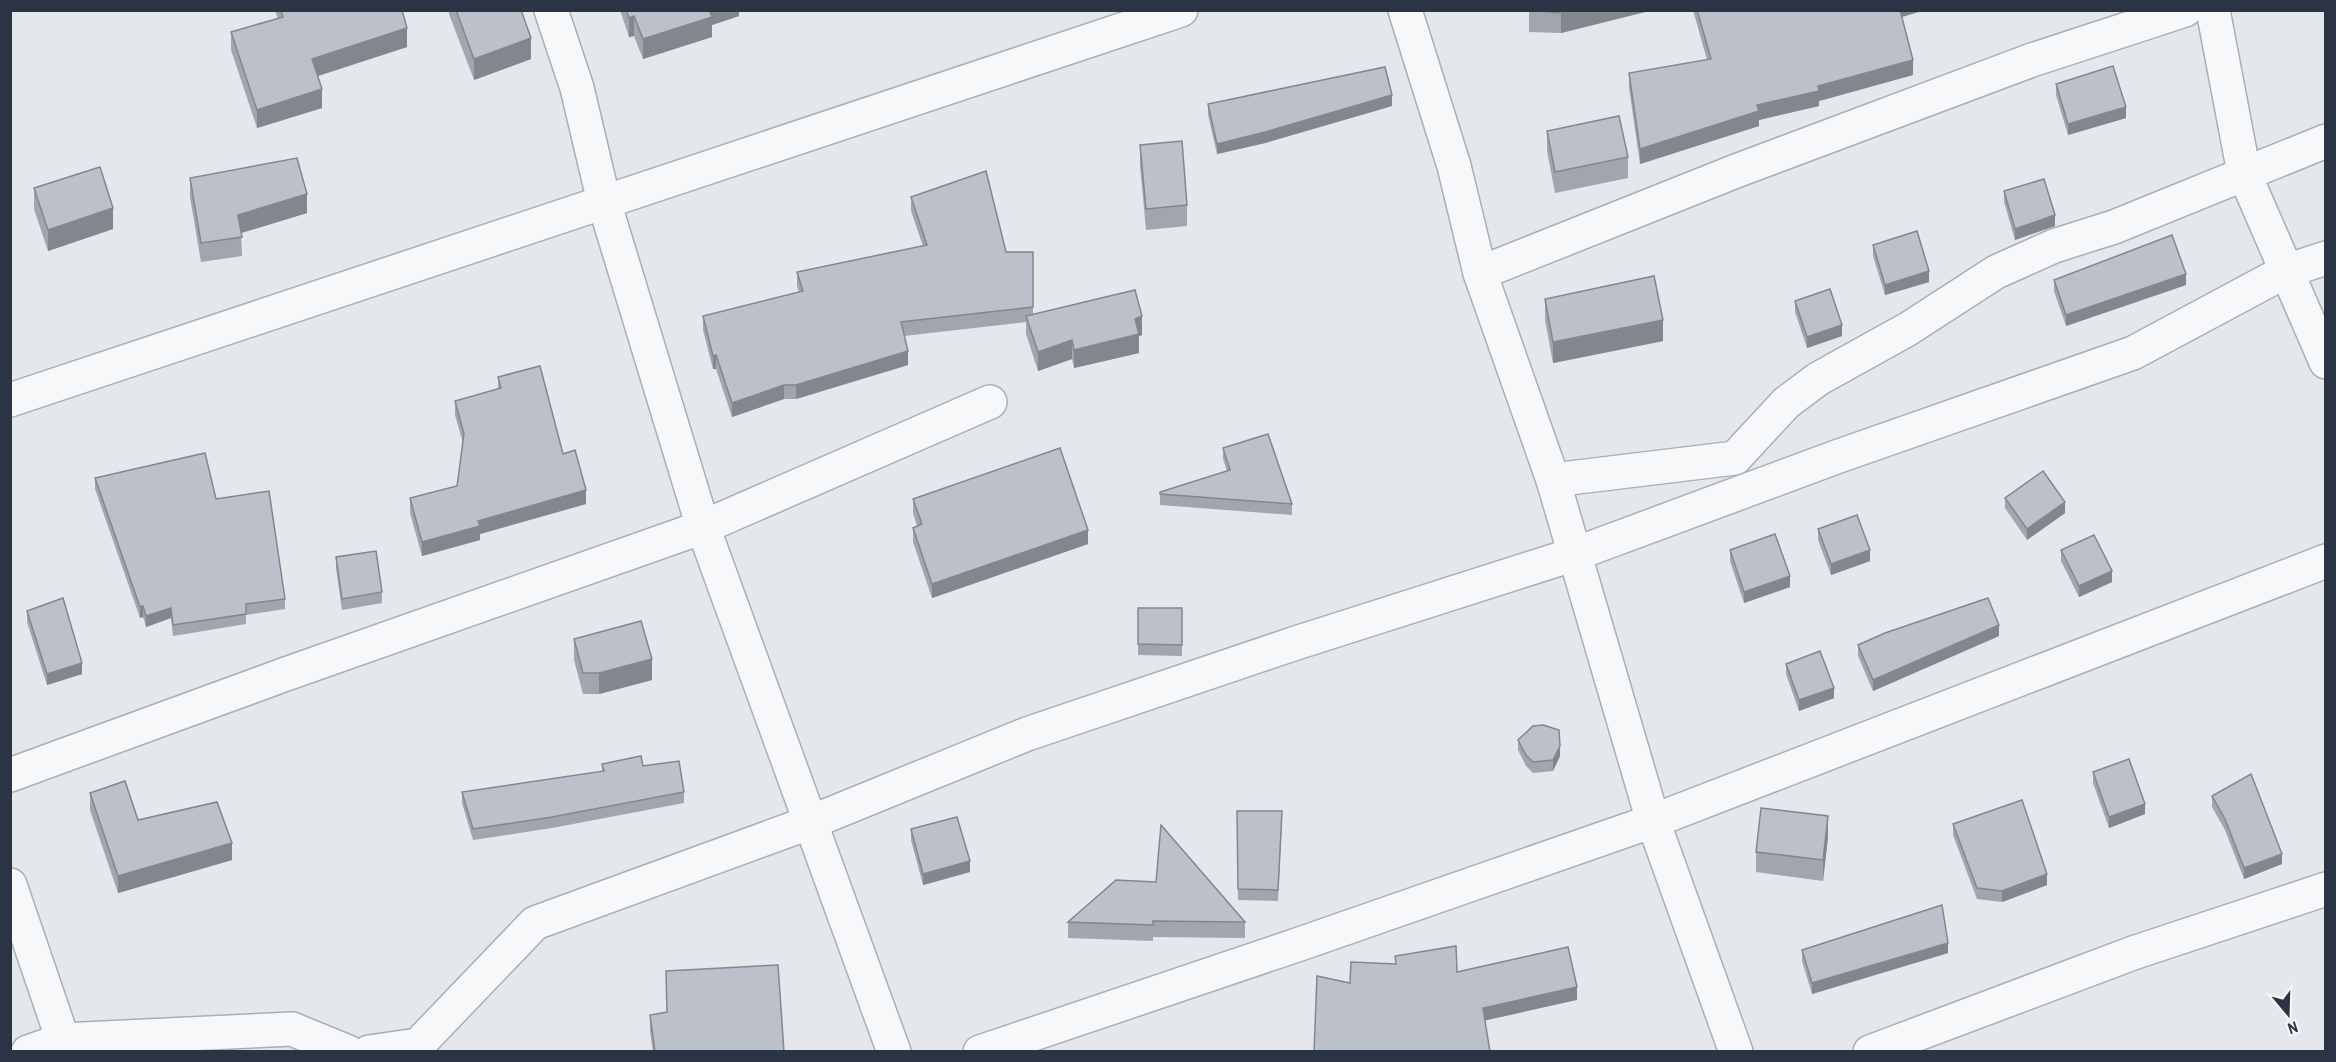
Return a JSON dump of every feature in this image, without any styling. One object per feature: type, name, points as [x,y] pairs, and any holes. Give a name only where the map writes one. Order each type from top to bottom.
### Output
[{"type":"street","points":[[551,10],[577,88],[604,202],[703,526],[894,1052]]},
{"type":"street","points":[[10,400],[1181,10]]},
{"type":"street","points":[[1405,10],[1454,166],[1480,273],[1553,480],[1653,821],[1736,1052]]},
{"type":"street","points":[[1480,273],[1736,171],[2032,60],[2185,10]]},
{"type":"street","points":[[2213,10],[2244,173],[2325,362]]},
{"type":"street","points":[[1553,480],[1735,458],[1786,403],[1818,379],[1908,329],[1996,272],[2054,246],[2114,227],[2325,141]]},
{"type":"street","points":[[369,1052],[418,1045],[535,923],[811,822],[1027,734],[1296,643],[1575,554],[1850,452],[2133,353],[2286,271],[2325,258]]},
{"type":"street","points":[[10,775],[703,526],[990,402]]},
{"type":"street","points":[[980,1052],[1653,821],[2325,561]]},
{"type":"street","points":[[10,885],[64,1046]]},
{"type":"street","points":[[1870,1052],[2133,953],[2325,889]]},
{"type":"street","points":[[28,1052],[64,1046],[292,1029],[348,1052]]},
{"type":"building","points":[[281,10],[402,10],[407,28],[312,59],[322,89],[257,110],[231,32],[283,17]]},
{"type":"building","points":[[456,10],[521,10],[531,38],[474,59]]},
{"type":"building","points":[[626,10],[709,10],[712,17],[643,39],[634,16],[629,18]]},
{"type":"building","points":[[1529,10],[1569,10],[1561,13]]},
{"type":"building","points":[[1697,10],[1900,10],[1913,60],[1818,86],[1819,91],[1757,105],[1759,111],[1640,149],[1629,73],[1711,59]]},
{"type":"building","points":[[2113,66],[2126,107],[2068,124],[2056,84]]},
{"type":"building","points":[[1385,67],[1392,95],[1217,144],[1208,104]]},
{"type":"building","points":[[1619,116],[1628,157],[1555,172],[1547,131]]},
{"type":"building","points":[[1182,141],[1187,205],[1146,209],[1140,145]]},
{"type":"building","points":[[297,158],[307,194],[238,215],[242,237],[201,243],[190,178]]},
{"type":"building","points":[[100,167],[113,208],[48,230],[34,188]]},
{"type":"building","points":[[986,171],[1006,252],[1033,252],[1033,307],[901,322],[908,351],[796,385],[784,385],[732,403],[716,355],[713,356],[703,316],[803,291],[797,272],[927,245],[911,197]]},
{"type":"building","points":[[2044,179],[2055,215],[2015,229],[2004,191]]},
{"type":"building","points":[[1917,231],[1929,271],[1885,285],[1873,245]]},
{"type":"building","points":[[2172,235],[2186,274],[2066,315],[2054,280]]},
{"type":"building","points":[[1654,276],[1663,320],[1553,342],[1545,299]]},
{"type":"building","points":[[1830,289],[1842,325],[1807,337],[1795,301]]},
{"type":"building","points":[[1135,290],[1142,316],[1135,319],[1139,334],[1074,350],[1072,340],[1038,352],[1026,316]]},
{"type":"building","points":[[540,366],[563,454],[575,450],[586,490],[478,521],[480,526],[422,542],[410,498],[457,486],[464,434],[455,401],[501,388],[498,377]]},
{"type":"building","points":[[1268,434],[1292,504],[1160,494],[1160,492],[1230,470],[1223,448]]},
{"type":"building","points":[[1060,448],[1088,530],[932,584],[913,528],[922,524],[913,499]]},
{"type":"building","points":[[205,453],[216,499],[269,491],[285,599],[246,604],[246,614],[173,625],[171,608],[146,616],[143,606],[140,607],[95,478]]},
{"type":"building","points":[[2043,471],[2065,502],[2027,529],[2005,498]]},
{"type":"building","points":[[1857,515],[1870,550],[1831,564],[1818,529]]},
{"type":"building","points":[[1775,534],[1790,576],[1744,592],[1730,550]]},
{"type":"building","points":[[2094,535],[2112,571],[2079,586],[2061,550]]},
{"type":"building","points":[[376,551],[382,592],[342,599],[336,557]]},
{"type":"building","points":[[63,598],[82,663],[47,674],[27,611]]},
{"type":"building","points":[[1988,598],[1999,625],[1873,680],[1858,645],[1885,633]]},
{"type":"building","points":[[1138,608],[1182,608],[1182,645],[1138,644]]},
{"type":"building","points":[[641,621],[652,659],[599,673],[583,673],[574,639]]},
{"type":"building","points":[[1820,651],[1834,688],[1799,700],[1786,664]]},
{"type":"building","points":[[1543,725],[1559,730],[1560,746],[1553,760],[1533,762],[1526,755],[1518,740],[1533,726]]},
{"type":"building","points":[[641,756],[643,766],[679,761],[684,792],[552,817],[473,829],[462,792],[604,771],[602,764]]},
{"type":"building","points":[[2129,759],[2145,804],[2109,817],[2093,772]]},
{"type":"building","points":[[2251,774],[2282,854],[2244,868],[2225,819],[2212,796]]},
{"type":"building","points":[[125,781],[138,820],[217,802],[232,843],[118,876],[90,793]]},
{"type":"building","points":[[2022,800],[2047,874],[2002,891],[1977,888],[1953,824]]},
{"type":"building","points":[[1761,808],[1828,816],[1823,860],[1756,852]]},
{"type":"building","points":[[1237,811],[1282,811],[1278,890],[1238,889]]},
{"type":"building","points":[[957,817],[970,861],[923,874],[911,829]]},
{"type":"building","points":[[1161,825],[1245,922],[1153,921],[1153,925],[1068,922],[1116,880],[1156,882]]},
{"type":"building","points":[[1942,905],[1948,943],[1812,983],[1802,950]]},
{"type":"building","points":[[1456,946],[1457,972],[1568,947],[1577,987],[1483,1008],[1490,1052],[1314,1052],[1317,976],[1350,983],[1351,962],[1396,964],[1395,956]]},
{"type":"building","points":[[778,965],[784,1052],[655,1052],[650,1015],[667,1012],[666,971]]}]
